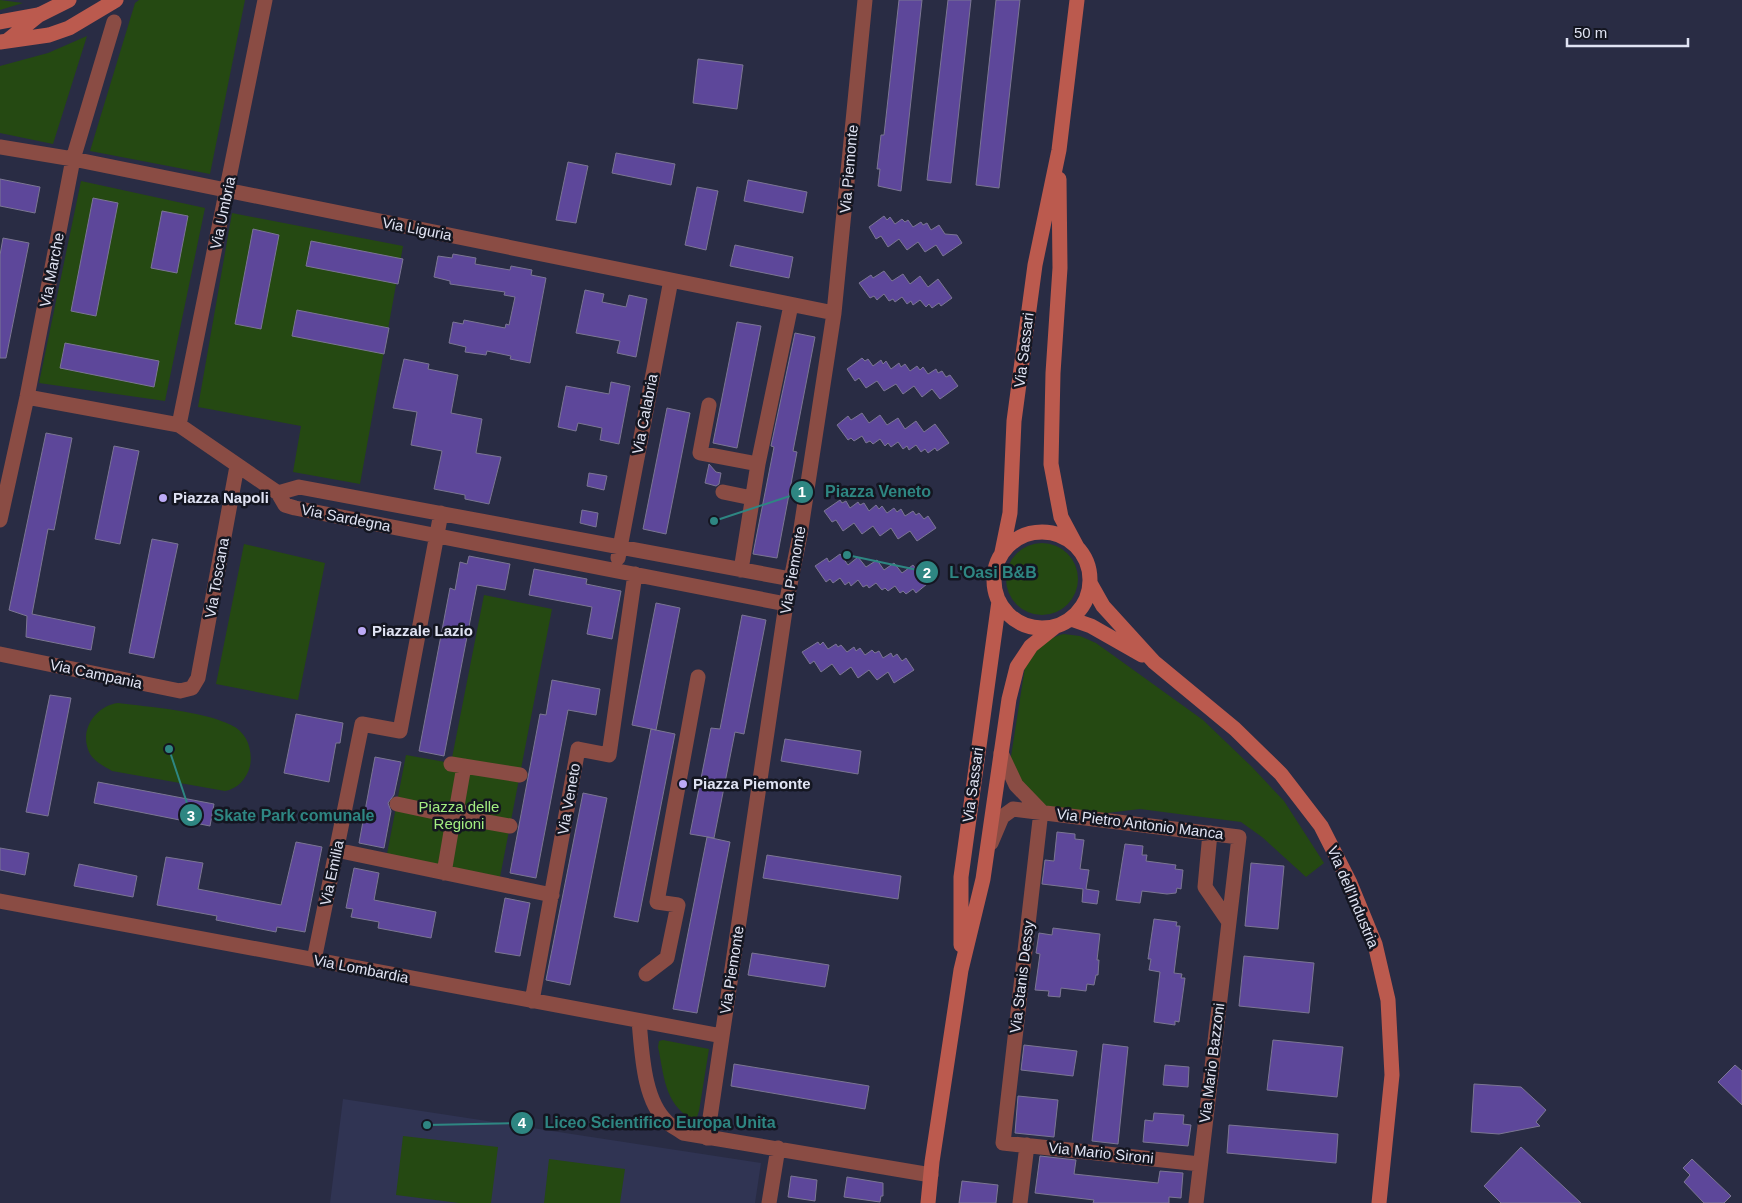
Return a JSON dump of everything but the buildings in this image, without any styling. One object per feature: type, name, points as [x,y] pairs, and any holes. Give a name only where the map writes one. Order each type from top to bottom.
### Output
[{"type":"main road","points":[[4,41],[38,15],[69,0]]},
{"type":"main road","points":[[4,41],[49,36],[69,28],[116,0]]},
{"type":"main road","name":"Via Sassari","points":[[1002,552],[1010,513],[1014,421],[1034,265],[1059,150],[1076,0]]},
{"type":"main road","points":[[0,22],[38,15]]},
{"type":"main road","name":"Via Sassari","points":[[1059,150],[1060,268],[1053,373],[1051,464],[1061,517],[1077,547]]},
{"type":"main road","points":[[1043,531],[1062,536],[1077,547],[1086,560],[1090,583],[1086,600],[1071,619],[1056,626],[1037,628],[1027,626],[1010,616],[999,601],[994,576],[1002,552],[1016,539],[1025,534],[1043,531]]},
{"type":"main road","name":"Via dell'Industria","points":[[1090,583],[1103,606],[1154,662],[1235,728],[1281,774],[1321,826],[1350,883],[1375,944],[1388,1000],[1392,1075],[1380,1203]]},
{"type":"main road","name":"Via Sassari","points":[[960,970],[961,877],[999,601]]},
{"type":"main road","name":"Via dell'Industria","points":[[1071,619],[1091,626],[1154,662]]},
{"type":"main road","name":"Via Sassari","points":[[928,1203],[960,970],[986,859],[1009,699],[1017,667],[1031,646],[1056,626]]},
{"type":"street","name":"Via Umbria","points":[[179,425],[228,192],[265,0]]},
{"type":"street","name":"Via Piemonte","points":[[707,1138],[786,604],[834,313],[865,0]]},
{"type":"street","name":"Via Marche","points":[[0,520],[27,397],[73,159],[114,22]]},
{"type":"street","name":"Via Liguria","points":[[0,147],[73,159],[228,192],[834,313]]},
{"type":"street","name":"Via Calabria","points":[[620,548],[671,280]]},
{"type":"street","points":[[741,570],[758,464],[791,304]]},
{"type":"street","points":[[27,397],[179,425],[278,493]]},
{"type":"street","points":[[709,405],[700,453],[758,464]]},
{"type":"street","name":"Via Toscana","points":[[192,688],[198,678],[237,466]]},
{"type":"street","name":"Via Sardegna","points":[[786,604],[295,508],[285,505],[278,493],[299,487],[791,579]]},
{"type":"street","points":[[723,492],[752,498]]},
{"type":"street","points":[[436,536],[441,513]]},
{"type":"street","name":"Via Emilia","points":[[314,960],[362,724],[400,731],[436,536]]},
{"type":"street","points":[[616,570],[620,548]]},
{"type":"street","name":"Via Veneto","points":[[532,1001],[578,749],[609,756],[636,574]]},
{"type":"street","name":"Via Campania","points":[[0,654],[180,691],[192,688]]},
{"type":"street","points":[[646,974],[666,958],[661,948],[678,905],[657,902],[698,677]]},
{"type":"street","name":"Via Pietro Antonio Manca","points":[[1001,753],[1016,785],[1041,811]]},
{"type":"street","points":[[444,873],[454,816],[458,765],[520,775]]},
{"type":"street","points":[[397,804],[510,826]]},
{"type":"street","name":"Via Pietro Antonio Manca","points":[[986,859],[1002,817],[1013,809],[1239,837]]},
{"type":"street","name":"Via Stanis Dessy","points":[[1003,1143],[1041,811]]},
{"type":"street","points":[[1210,833],[1206,887],[1229,922]]},
{"type":"street","name":"Via Mario Bazzoni","points":[[1196,1203],[1239,837]]},
{"type":"street","points":[[336,850],[552,895]]},
{"type":"street","name":"Via Lombardia","points":[[0,901],[722,1036]]},
{"type":"street","points":[[639,1021],[644,1072],[655,1106],[666,1122],[683,1133],[931,1174]]},
{"type":"street","name":"Via Mario Sironi","points":[[1003,1143],[1200,1164]]},
{"type":"street","points":[[1020,1203],[1027,1145]]},
{"type":"street","points":[[769,1203],[778,1148]]},
{"type":"shaded area","points":[[343,1099],[761,1163],[755,1203],[330,1203]]},
{"type":"green space","points":[[0,0],[23,3],[0,10]]},
{"type":"green space","points":[[139,0],[245,0],[210,174],[90,151],[135,3]]},
{"type":"green space","points":[[87,36],[53,144],[0,133],[0,66],[48,53]]},
{"type":"green space","points":[[81,181],[205,208],[165,401],[39,383]]},
{"type":"green space","points":[[232,213],[403,246],[360,484],[293,472],[301,426],[198,407]]},
{"type":"green space","points":[[1042,543],[1062,549],[1072,559],[1078,579],[1072,599],[1062,609],[1042,615],[1022,609],[1012,599],[1006,579],[1012,559],[1022,549]]},
{"type":"green space","points":[[244,544],[325,563],[298,700],[216,684]]},
{"type":"green space","name":"Piazza delle Regioni","points":[[484,595],[552,609],[500,877],[387,854],[406,755],[451,763]]},
{"type":"green space","points":[[1064,634],[1080,636],[1096,643],[1203,720],[1284,801],[1324,863],[1306,877],[1262,837],[1241,822],[1140,809],[1082,816],[1041,811],[1009,769],[1025,667],[1041,646],[1051,639]]},
{"type":"green space","points":[[118,703],[206,716],[237,728],[245,737],[250,748],[251,760],[247,775],[237,786],[225,791],[112,771],[92,757],[86,737],[91,721],[96,714],[110,705]]},
{"type":"green space","points":[[663,1040],[709,1049],[697,1117],[692,1119],[683,1113],[676,1105],[667,1088],[658,1047],[659,1041]]},
{"type":"green space","points":[[403,1136],[498,1147],[491,1203],[459,1203],[396,1195]]},
{"type":"green space","points":[[549,1159],[625,1169],[620,1203],[544,1203]]},
{"type":"place","name":"Piazza Napoli","points":[[163,498]]},
{"type":"place","name":"Piazza Veneto","points":[[714,521]]},
{"type":"place","name":"L'Oasi B&B","points":[[847,555]]},
{"type":"place","name":"Piazzale Lazio","points":[[362,631]]},
{"type":"place","name":"Skate Park comunale","points":[[169,749]]},
{"type":"place","name":"Piazza Piemonte","points":[[683,784]]},
{"type":"place","name":"Liceo Scientifico Europa Unita","points":[[427,1125]]}]
